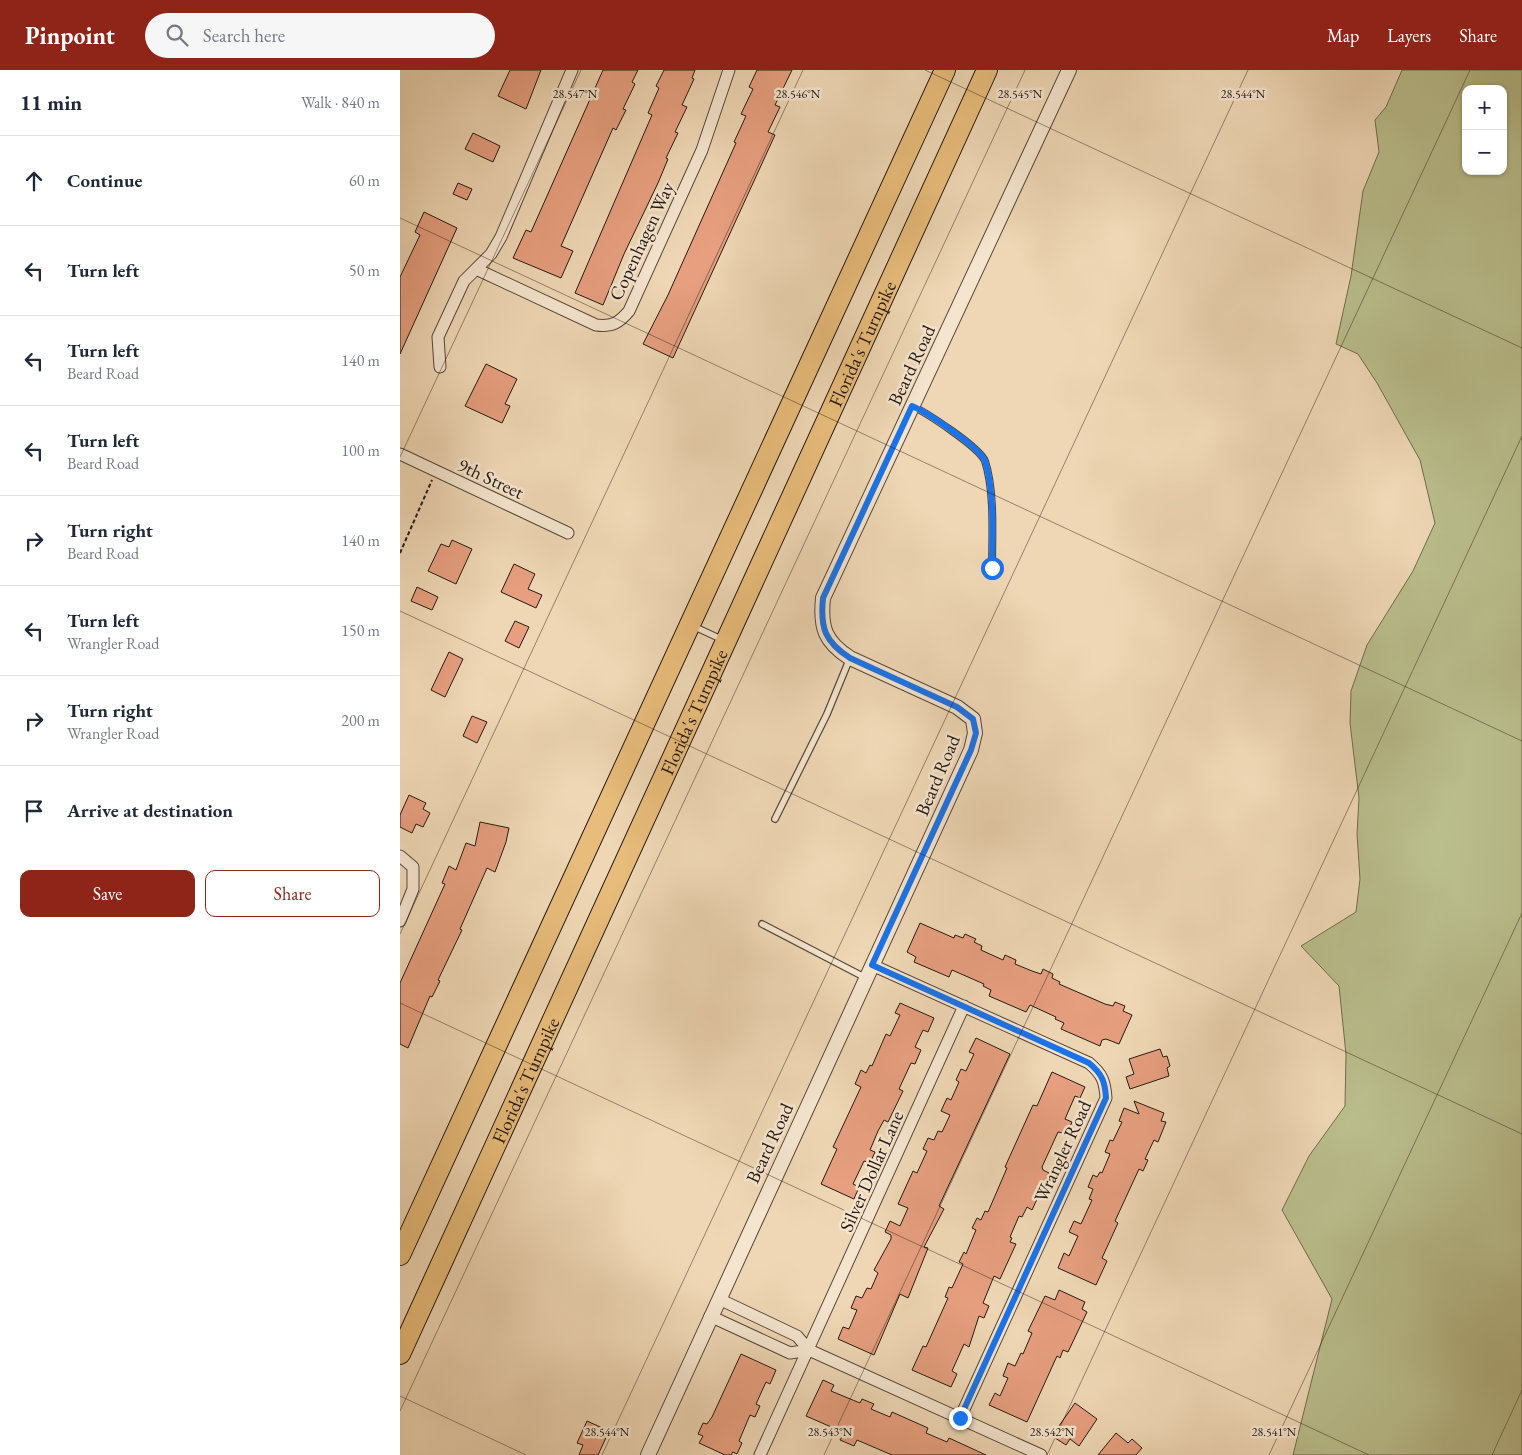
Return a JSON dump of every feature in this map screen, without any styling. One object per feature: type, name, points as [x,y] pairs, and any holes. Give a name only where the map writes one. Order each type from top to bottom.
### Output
[{"type":"highway","name":"Florida's Turnpike","points":[[400,1255],[945,70]]},
{"type":"highway","name":"Florida's Turnpike","points":[[400,1354],[987,70]]},
{"type":"street","points":[[440,367],[438,337],[464,281],[491,254],[501,237],[572,70]]},
{"type":"street","name":"Copenhagen Way","points":[[476,269],[596,325],[609,326],[620,322],[629,311],[702,150],[729,70]]},
{"type":"street","name":"Beard Road","points":[[648,1455],[710,1316],[971,750],[976,733],[973,719],[957,707],[850,658],[835,648],[825,633],[822,612],[823,598],[1069,70]]},
{"type":"street","name":"9th Street","points":[[400,454],[568,533]]},
{"type":"street","points":[[400,856],[414,867],[414,889],[400,921]]},
{"type":"street","name":"Wrangler Road","points":[[869,972],[964,1006],[1089,1063],[1103,1078],[1105,1083],[1106,1098],[960,1418]]},
{"type":"street","name":"Silver Dollar Lane","points":[[760,1455],[964,1006]]},
{"type":"street","points":[[719,1299],[797,1336],[809,1350],[1041,1455]]},
{"type":"street","points":[[710,1316],[790,1353],[809,1350]]},
{"type":"street","points":[[750,1334],[758,1317]]},
{"type":"lane","points":[[912,406],[928,413],[954,431],[984,460],[991,501],[992,568]]},
{"type":"lane","points":[[691,625],[726,641]]},
{"type":"lane","points":[[775,819],[827,714],[850,658]]},
{"type":"lane","points":[[762,924],[869,972]]},
{"type":"path","points":[[400,553],[436,471]]},
{"type":"green space","points":[[1402,70],[1522,70],[1522,1455],[1293,1455],[1332,1299],[1282,1210],[1309,1156],[1345,1106],[1346,1054],[1339,986],[1301,946],[1356,912],[1360,879],[1357,834],[1359,798],[1350,723],[1351,691],[1367,645],[1413,571],[1435,523],[1420,460],[1377,383],[1358,354],[1336,344],[1351,276],[1363,191],[1379,152],[1375,120],[1386,107]]},
{"type":"building","points":[[510,70],[541,70],[526,109],[498,96]]},
{"type":"building","points":[[603,70],[638,70],[632,82],[635,84],[623,109],[626,110],[616,130],[613,128],[561,246],[573,251],[561,278],[513,258],[526,230],[531,232]]},
{"type":"building","points":[[664,70],[695,70],[692,78],[694,79],[682,105],[687,107],[675,132],[678,133],[666,158],[668,159],[658,183],[624,254],[603,305],[575,293],[652,115],[648,113],[659,88],[656,86]]},
{"type":"building","points":[[757,70],[792,70],[775,105],[780,107],[768,132],[775,135],[673,358],[643,344],[668,295],[736,143],[734,142],[746,116],[741,114],[753,89],[749,87]]},
{"type":"building","points":[[473,133],[500,146],[493,162],[465,149]]},
{"type":"building","points":[[458,183],[472,189],[467,200],[453,194]]},
{"type":"building","points":[[424,212],[457,228],[400,354],[400,277],[420,235],[415,232]]},
{"type":"building","points":[[486,364],[517,379],[505,404],[510,406],[502,423],[465,406]]},
{"type":"building","points":[[452,540],[472,549],[456,584],[428,571],[441,544],[449,547]]},
{"type":"building","points":[[514,564],[535,574],[528,589],[542,595],[536,608],[501,592]]},
{"type":"building","points":[[417,587],[438,597],[432,610],[411,601]]},
{"type":"building","points":[[515,621],[529,627],[519,648],[505,641]]},
{"type":"building","points":[[449,652],[463,659],[445,697],[431,690]]},
{"type":"building","points":[[472,716],[487,722],[477,743],[463,736]]},
{"type":"building","points":[[409,795],[426,803],[423,809],[430,813],[423,827],[416,824],[412,833],[400,827],[400,815]]},
{"type":"building","points":[[480,822],[509,828],[506,842],[495,872],[487,868],[460,929],[462,930],[438,980],[440,981],[432,997],[430,996],[408,1048],[400,1044],[400,983],[445,884],[442,883],[449,866],[456,870],[466,843],[475,846]]},
{"type":"building","points":[[920,923],[954,938],[955,935],[963,938],[965,934],[976,939],[974,942],[982,946],[981,950],[1003,960],[1005,955],[1016,960],[1015,964],[1041,974],[1043,969],[1053,974],[1052,978],[1060,982],[1059,984],[1105,1004],[1113,1006],[1115,1002],[1125,1006],[1123,1011],[1132,1015],[1119,1044],[1106,1039],[1102,1040],[1100,1046],[1061,1029],[1064,1023],[1055,1019],[1056,1017],[1030,1005],[1026,1012],[989,996],[991,990],[983,986],[984,984],[952,970],[949,977],[914,962],[916,957],[907,952]]},
{"type":"building","points":[[900,1003],[934,1018],[928,1032],[923,1030],[915,1047],[921,1050],[915,1064],[911,1063],[899,1089],[903,1091],[888,1122],[884,1120],[878,1131],[870,1150],[875,1152],[870,1163],[864,1161],[853,1184],[859,1187],[854,1199],[821,1184],[837,1149],[833,1147],[861,1087],[855,1084],[861,1070],[866,1073],[870,1065],[872,1066],[886,1034],[890,1036],[900,1015],[895,1013]]},
{"type":"building","points":[[976,1038],[1010,1054],[939,1206],[944,1209],[924,1247],[928,1248],[908,1298],[900,1294],[874,1355],[838,1339],[843,1327],[849,1329],[857,1310],[851,1308],[856,1296],[862,1298],[867,1288],[871,1289],[878,1273],[874,1270],[891,1239],[891,1235],[885,1232],[890,1221],[900,1226],[908,1208],[898,1204],[913,1171],[917,1173],[927,1151],[923,1149],[928,1138],[934,1140],[938,1131],[942,1132],[950,1115],[941,1111],[947,1098],[951,1100],[959,1082],[956,1080],[961,1069],[966,1071],[974,1054],[969,1052]]},
{"type":"building","points":[[1160,1049],[1163,1057],[1167,1056],[1170,1066],[1167,1068],[1169,1076],[1130,1089],[1126,1077],[1134,1074],[1129,1059]]},
{"type":"building","points":[[1052,1072],[1085,1087],[1080,1098],[1075,1096],[1065,1119],[1072,1122],[1067,1134],[1058,1132],[1042,1167],[1043,1170],[1049,1173],[1032,1210],[1027,1207],[1022,1217],[1019,1216],[1010,1237],[1012,1238],[1010,1242],[1016,1244],[1000,1279],[994,1276],[983,1303],[989,1306],[984,1318],[979,1316],[969,1347],[964,1344],[952,1371],[957,1374],[951,1387],[912,1370],[923,1346],[926,1347],[948,1298],[945,1297],[949,1287],[952,1288],[963,1264],[959,1262],[964,1252],[966,1254],[976,1230],[972,1228],[977,1218],[981,1220],[985,1211],[988,1212],[1007,1168],[1005,1167],[1033,1105],[1037,1106]]},
{"type":"building","points":[[1134,1101],[1164,1113],[1161,1121],[1166,1122],[1158,1142],[1154,1140],[1145,1159],[1148,1160],[1143,1171],[1139,1169],[1115,1221],[1118,1223],[1102,1258],[1107,1261],[1096,1285],[1058,1268],[1064,1253],[1069,1256],[1078,1236],[1069,1232],[1074,1221],[1081,1224],[1092,1200],[1089,1199],[1093,1189],[1088,1187],[1093,1175],[1097,1177],[1100,1172],[1102,1173],[1110,1154],[1105,1152],[1110,1140],[1113,1141],[1122,1122],[1119,1121],[1124,1108],[1139,1114]]},
{"type":"building","points":[[1059,1290],[1085,1302],[1082,1309],[1087,1312],[1068,1352],[1063,1350],[1060,1358],[1057,1356],[1027,1422],[989,1405],[995,1393],[1000,1396],[1008,1378],[1003,1376],[1008,1363],[1015,1366],[1021,1353],[1023,1354],[1032,1333],[1028,1331],[1045,1296],[1055,1300]]},
{"type":"building","points":[[741,1354],[776,1370],[770,1384],[766,1382],[756,1404],[760,1406],[755,1417],[750,1415],[739,1441],[742,1443],[737,1454],[733,1452],[731,1455],[725,1455],[699,1443],[703,1436],[698,1434],[703,1423],[707,1424],[712,1417]]},
{"type":"building","points":[[823,1380],[834,1385],[831,1391],[860,1403],[862,1399],[874,1404],[871,1409],[890,1417],[892,1412],[928,1428],[926,1433],[947,1442],[949,1438],[986,1455],[892,1455],[857,1440],[854,1446],[840,1440],[843,1435],[836,1429],[806,1416]]},
{"type":"building","points":[[1075,1403],[1097,1419],[1079,1446],[1070,1439],[1066,1445],[1052,1436]]},
{"type":"building","points":[[587,1421],[609,1431],[598,1455],[579,1455],[583,1445],[577,1443]]},
{"type":"building","points":[[1116,1433],[1128,1443],[1132,1439],[1142,1448],[1136,1455],[1098,1455]]},
{"type":"route","points":[[960,1418],[1106,1098],[1105,1083],[1100,1072],[1089,1063],[872,965],[971,750],[976,733],[973,719],[957,707],[850,658],[835,648],[825,633],[822,612],[823,598],[912,406],[928,413],[954,431],[984,460],[991,501],[992,568]]}]
